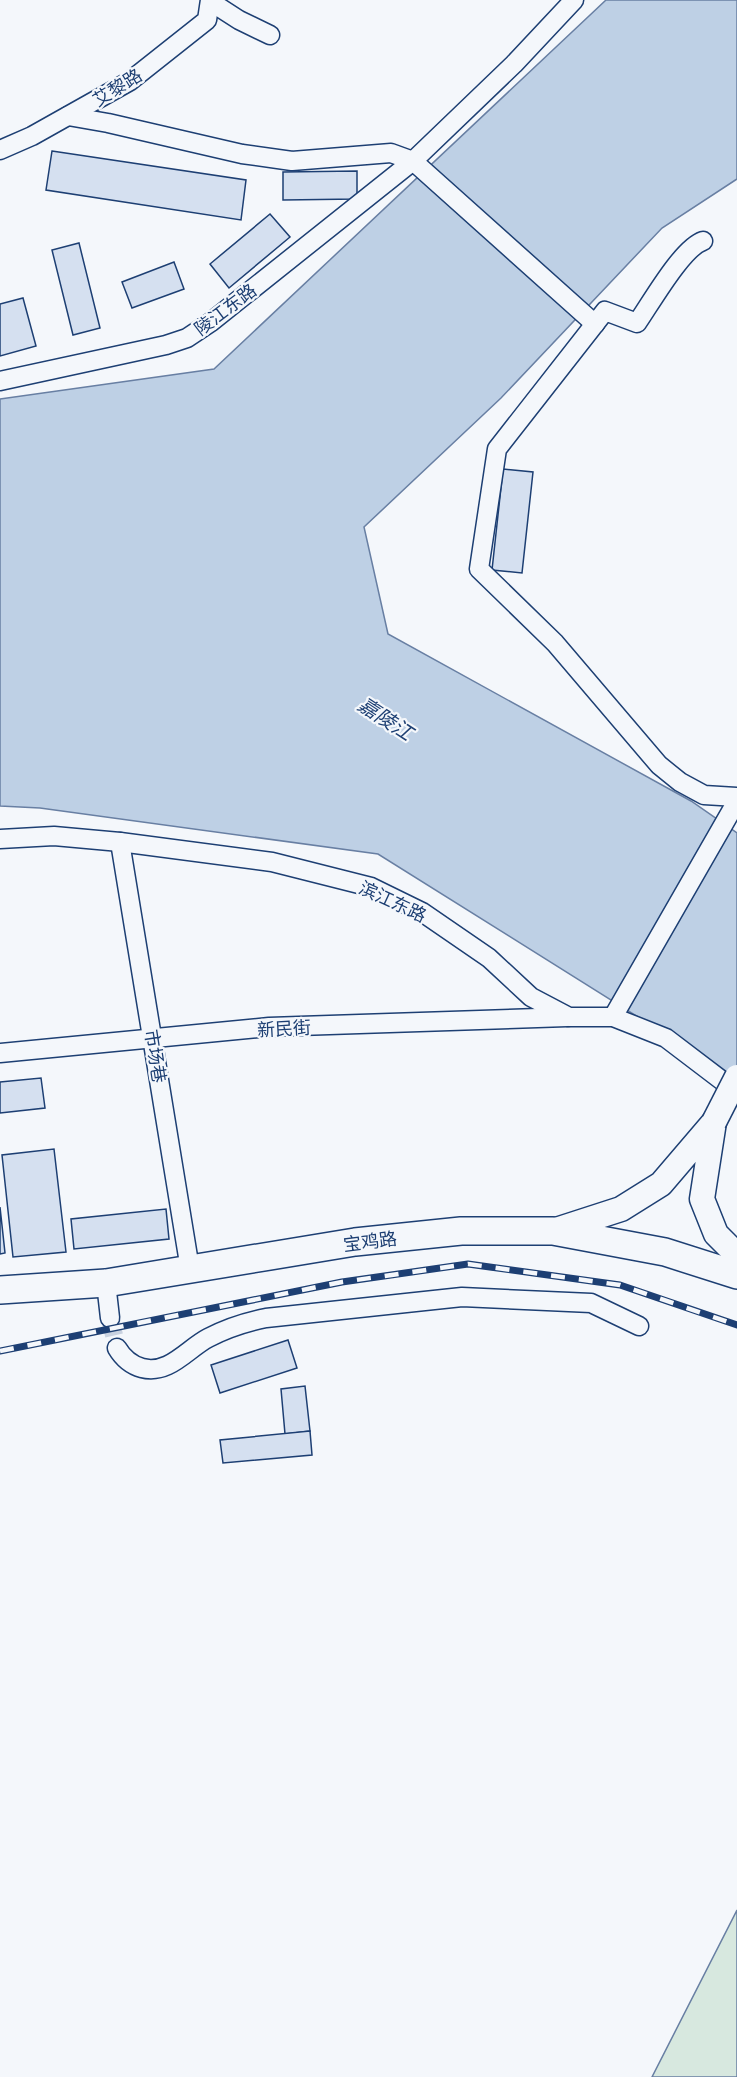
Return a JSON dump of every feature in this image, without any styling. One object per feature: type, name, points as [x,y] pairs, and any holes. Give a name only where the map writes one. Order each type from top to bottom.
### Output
[{"type":"highway","name":"宝鸡路","points":[[0,1290],[106,1283],[355,1242],[460,1231],[553,1231],[665,1252],[737,1275]]},
{"type":"main road","points":[[553,1231],[621,1209],[661,1184],[714,1122],[737,1077]]},
{"type":"main road","points":[[714,1122],[702,1199],[716,1234],[737,1255]]},
{"type":"street","name":"陵江东路","points":[[0,381],[98,361],[187,338],[211,322],[413,161],[514,64],[574,0]]},
{"type":"street","points":[[212,1],[239,20],[270,35]]},
{"type":"street","name":"艾黎路","points":[[0,150],[32,136],[130,81],[207,20],[212,1]]},
{"type":"street","points":[[68,116],[242,154],[292,161],[391,153],[413,161],[595,324]]},
{"type":"street","points":[[617,1010],[735,802],[704,795],[680,782],[659,765],[555,643],[479,569],[497,449],[605,311],[637,323],[681,259],[697,243],[703,241]]},
{"type":"street","name":"滨江东路","points":[[0,840],[54,836],[120,842],[272,862],[371,887],[422,912],[489,958],[531,997],[569,1017],[617,1010],[666,1038],[737,1092]]},
{"type":"street","name":"市场巷","points":[[120,842],[190,1269]]},
{"type":"street","name":"新民街","points":[[0,1053],[269,1028],[569,1017]]},
{"type":"street","points":[[106,1283],[110,1318]]},
{"type":"street","points":[[117,1348],[131,1364],[157,1369],[174,1362],[207,1339],[245,1322],[462,1297],[591,1303],[639,1326]]},
{"type":"shaded area","points":[[737,1910],[737,2077],[652,2077]]},
{"type":"water","name":"嘉陵江","points":[[606,0],[737,0],[737,179],[662,228],[501,398],[364,527],[388,634],[691,801],[737,833],[737,1079],[378,854],[40,808],[0,806],[0,399],[214,369]]},
{"type":"building","points":[[52,151],[246,180],[241,220],[46,190]]},
{"type":"building","points":[[357,171],[357,199],[283,200],[283,172]]},
{"type":"building","points":[[270,214],[290,237],[229,288],[210,264]]},
{"type":"building","points":[[79,243],[100,328],[73,335],[52,250]]},
{"type":"building","points":[[174,262],[184,289],[132,308],[122,282]]},
{"type":"building","points":[[23,298],[36,346],[0,356],[0,304]]},
{"type":"building","points":[[503,469],[533,472],[522,573],[492,570]]},
{"type":"building","points":[[41,1078],[45,1108],[0,1113],[0,1082]]},
{"type":"building","points":[[54,1149],[66,1252],[13,1257],[2,1155]]},
{"type":"building","points":[[0,1207],[5,1253],[0,1254]]},
{"type":"building","points":[[166,1209],[169,1239],[74,1249],[71,1219]]},
{"type":"building","points":[[288,1340],[297,1368],[220,1393],[211,1365]]},
{"type":"building","points":[[305,1386],[310,1431],[285,1434],[281,1389]]},
{"type":"building","points":[[310,1431],[312,1455],[223,1463],[220,1440]]},
{"type":"tunnel","points":[[110,1318],[117,1348]]},
{"type":"railway","points":[[0,1351],[342,1282],[468,1264],[620,1285],[737,1325]]}]
